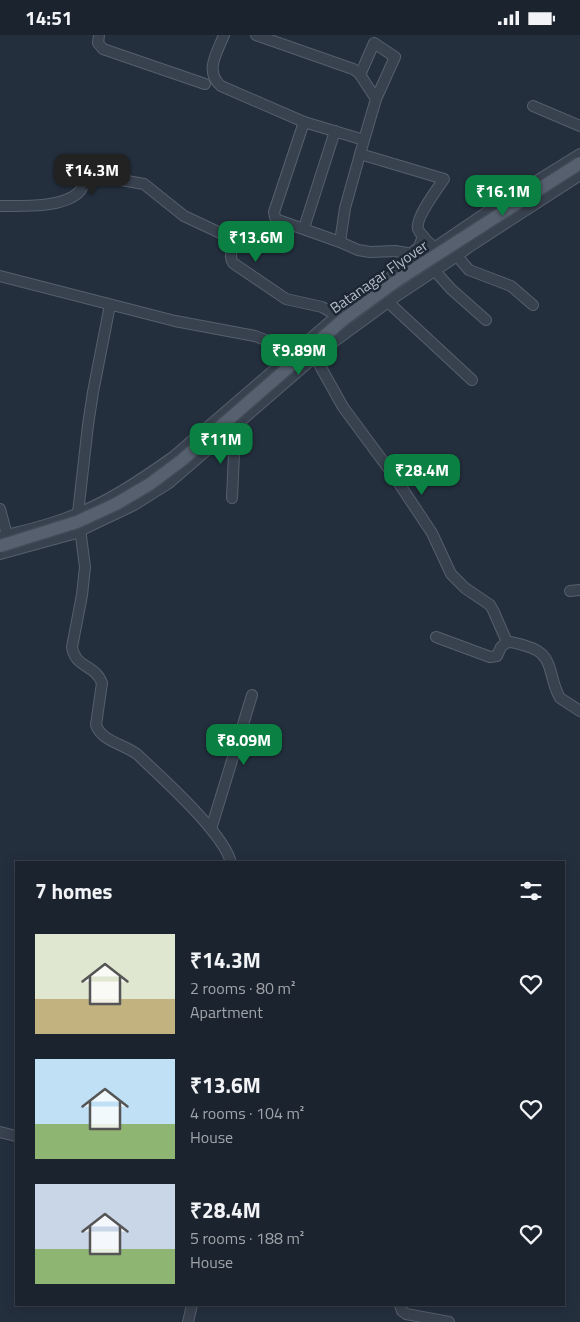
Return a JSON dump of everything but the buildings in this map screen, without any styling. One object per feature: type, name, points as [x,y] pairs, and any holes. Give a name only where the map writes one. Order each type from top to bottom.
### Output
[{"type":"main road","name":"Batanagar Flyover","points":[[2,539],[77,522],[116,504],[150,484],[182,460],[344,319],[399,279],[580,163]]},
{"type":"street","points":[[99,35],[98,43],[103,49],[205,84]]},
{"type":"street","points":[[224,35],[212,64],[214,79],[221,86],[304,122],[364,140]]},
{"type":"street","points":[[256,35],[353,69],[360,75],[376,99]]},
{"type":"street","points":[[340,242],[345,208],[376,99],[395,57],[374,43],[360,75]]},
{"type":"street","points":[[532,106],[580,126]]},
{"type":"street","points":[[304,122],[274,212],[278,221],[304,228],[358,250],[370,252],[401,251],[431,273],[486,319]]},
{"type":"street","points":[[304,228],[334,131]]},
{"type":"street","points":[[360,154],[444,179],[431,197],[418,223],[418,228],[423,236],[434,247]]},
{"type":"street","points":[[0,509],[2,539],[78,513],[120,493],[173,457],[336,315],[411,258],[434,247],[580,154]]},
{"type":"street","points":[[0,206],[25,207],[66,201],[83,188],[87,179],[92,175],[144,184],[184,215],[231,238],[233,242],[231,260],[233,263],[286,299],[322,307],[336,315]]},
{"type":"street","points":[[0,555],[80,531],[134,505],[169,483],[315,357],[388,302],[580,175]]},
{"type":"street","points":[[411,258],[419,247],[423,236]]},
{"type":"street","points":[[457,256],[469,270],[511,286],[532,305]]},
{"type":"street","points":[[0,276],[175,321],[255,336],[271,342],[292,355]]},
{"type":"street","points":[[388,302],[472,380]]},
{"type":"street","points":[[110,305],[92,392],[78,513],[85,567],[82,595],[72,647],[73,655],[79,662],[94,670],[100,676],[102,683],[96,725],[98,731],[105,738],[130,748],[138,755],[211,829],[225,849],[230,861]]},
{"type":"street","points":[[315,357],[347,413],[394,476],[432,533],[451,574],[465,588],[490,605],[507,642]]},
{"type":"street","points":[[231,430],[234,453],[232,498]]},
{"type":"street","points":[[436,637],[494,657],[497,656],[501,647],[507,642]]},
{"type":"street","points":[[507,642],[533,648],[541,652],[548,663],[560,698],[580,711]]},
{"type":"street","points":[[211,829],[252,695]]},
{"type":"street","points":[[0,1132],[15,1136]]},
{"type":"street","points":[[188,1322],[192,1306]]},
{"type":"street","points":[[400,1306],[402,1311],[406,1314],[434,1321],[449,1322]]}]
